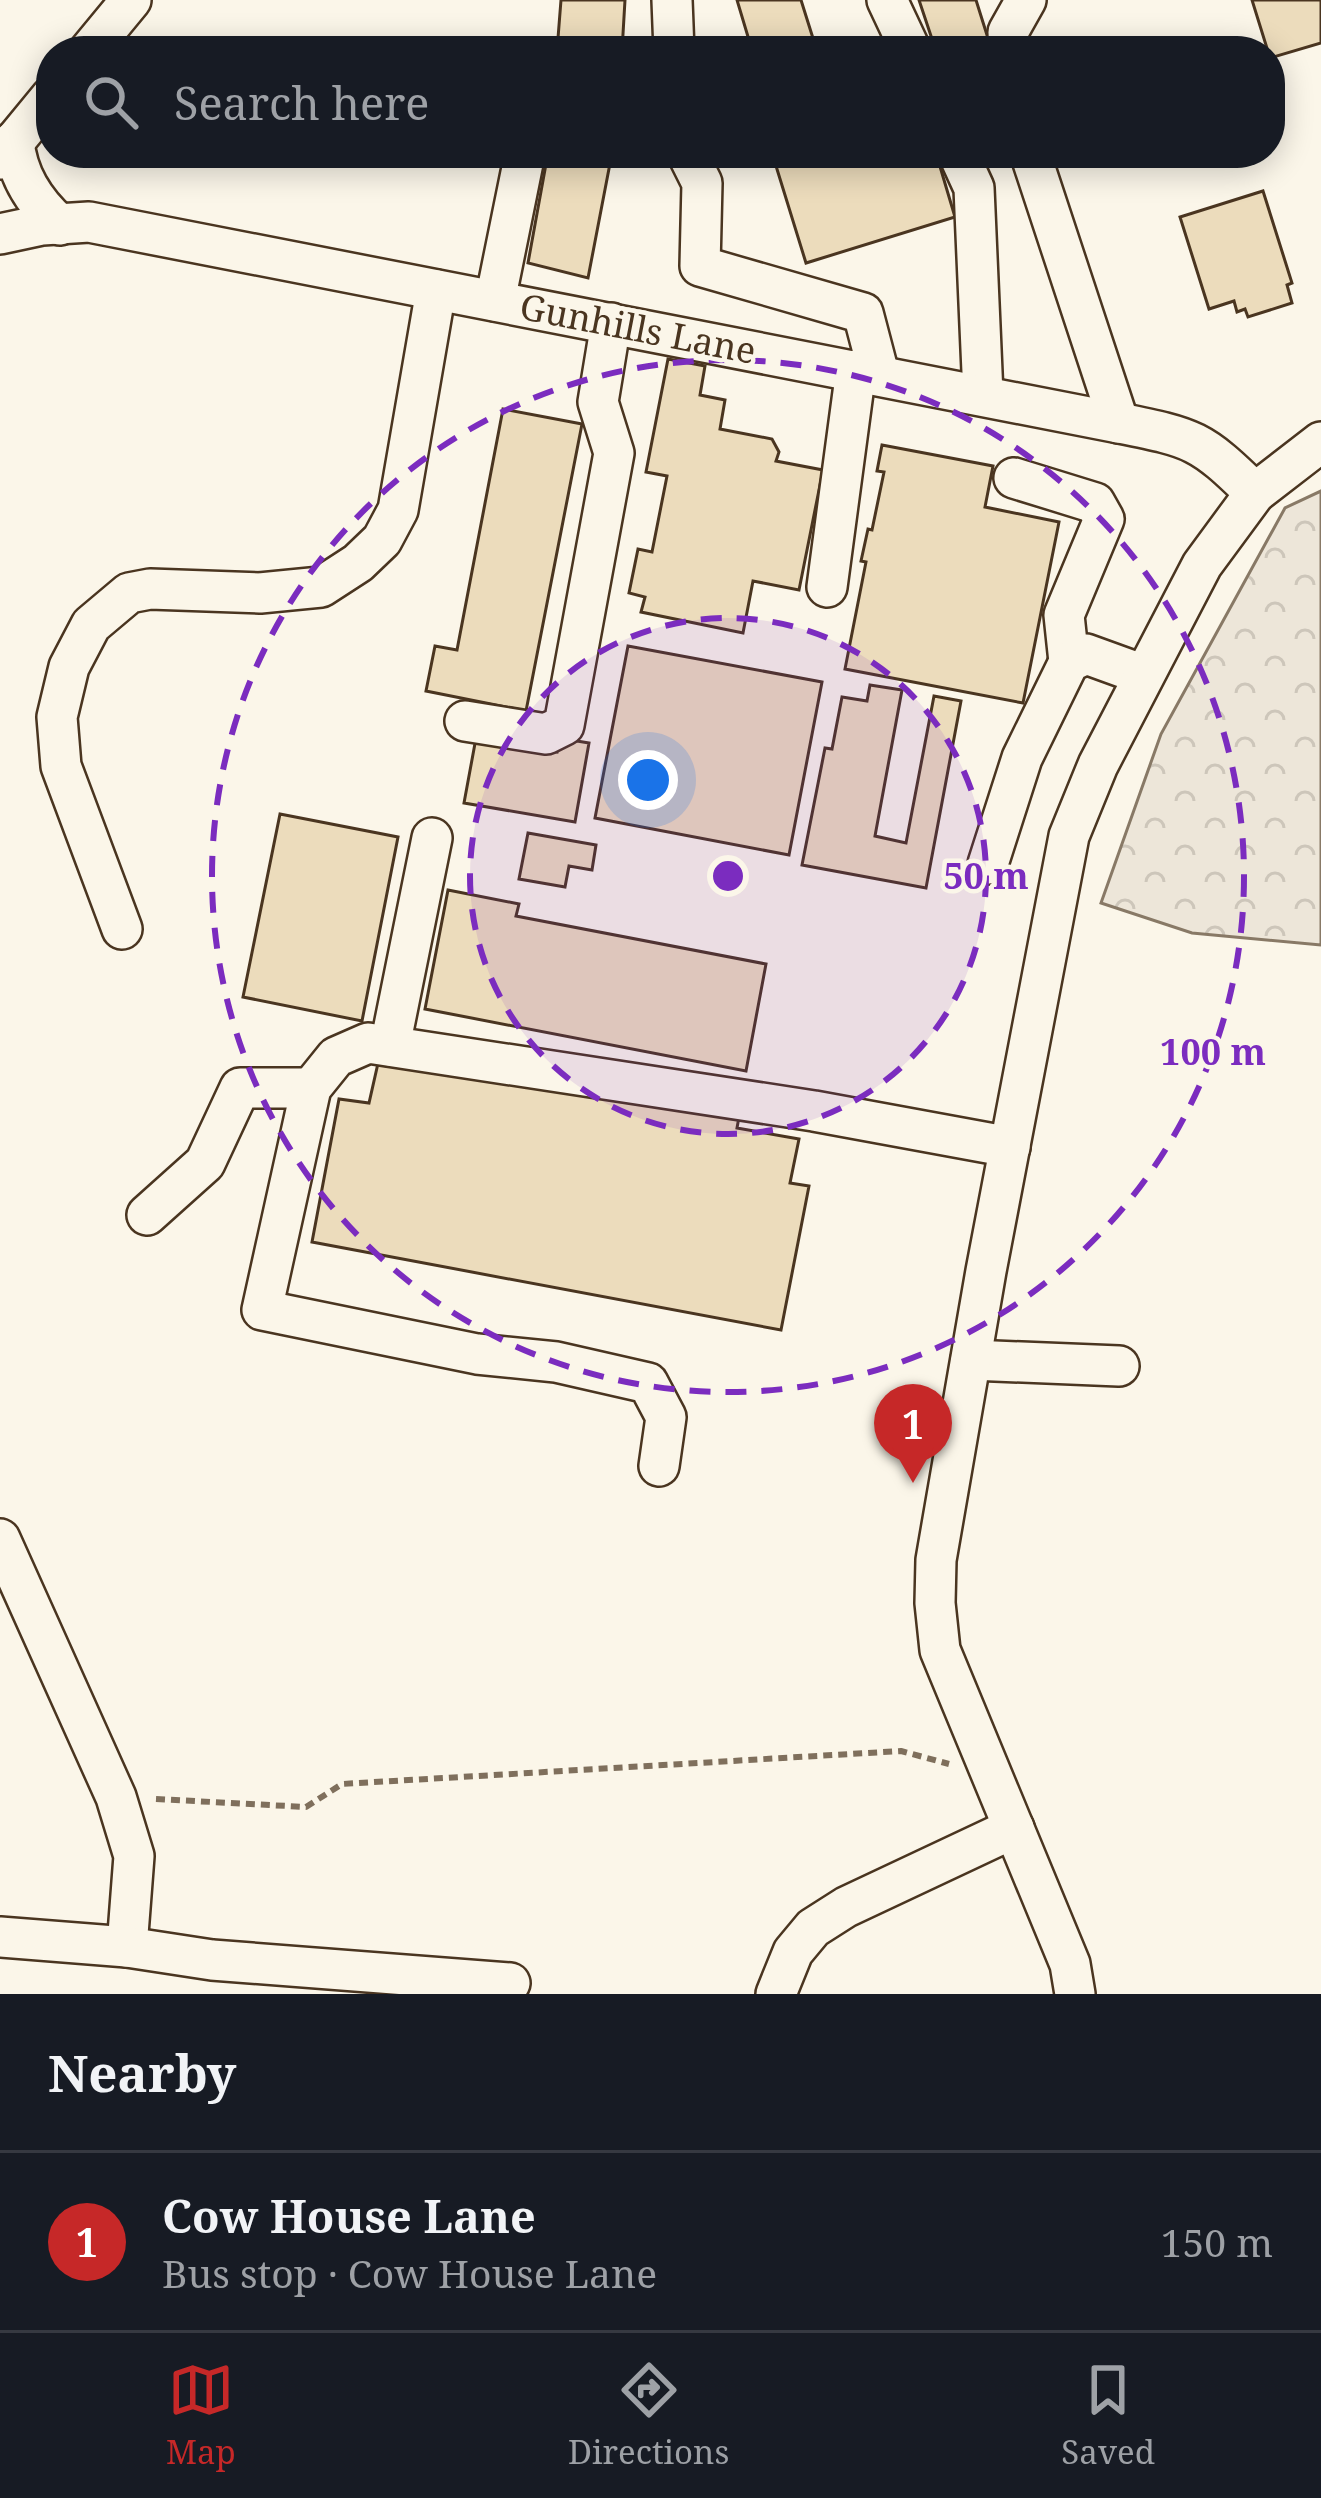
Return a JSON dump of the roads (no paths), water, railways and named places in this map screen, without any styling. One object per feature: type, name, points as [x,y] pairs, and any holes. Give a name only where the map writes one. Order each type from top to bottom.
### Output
[{"type":"street","points":[[101,36],[131,0]]},
{"type":"street","points":[[672,0],[673,36]]},
{"type":"street","points":[[887,0],[904,36]]},
{"type":"street","points":[[1008,36],[1026,0]]},
{"type":"street","points":[[36,115],[7,150],[44,210],[60,225]]},
{"type":"street","points":[[495,301],[522,168]]},
{"type":"street","points":[[695,168],[702,183],[700,266],[862,313],[867,372],[827,587]]},
{"type":"street","points":[[965,168],[974,188],[983,395]]},
{"type":"street","points":[[1035,168],[1119,423]]},
{"type":"street","name":"Gunhills Lane","points":[[0,234],[89,222],[1119,423],[1190,438],[1216,454],[1255,493]]},
{"type":"street","points":[[122,929],[62,766],[56,717],[69,667],[91,625],[129,592],[260,593],[321,587],[382,540],[398,511],[436,290]]},
{"type":"street","points":[[465,721],[546,734],[564,725],[614,453],[598,402],[611,323]]},
{"type":"street","points":[[1075,1994],[1070,1964],[940,1650],[936,1560],[1070,836],[1098,765],[1202,565],[1255,493],[1321,442]]},
{"type":"street","points":[[988,864],[1022,758],[1069,662],[1064,615],[1104,519],[1095,503],[1014,478]]},
{"type":"street","points":[[1069,662],[1086,654],[1144,675]]},
{"type":"street","points":[[390,1046],[432,838]]},
{"type":"street","points":[[658,1466],[666,1417],[648,1383],[262,1310],[310,1088],[337,1058],[368,1043],[814,1111],[1010,1147]]},
{"type":"street","points":[[147,1215],[205,1163],[240,1088],[310,1088]]},
{"type":"street","points":[[971,1360],[1119,1366]]},
{"type":"street","points":[[0,1538],[116,1798],[134,1856],[127,1946]]},
{"type":"street","points":[[776,1994],[793,1952],[813,1928],[846,1907],[1014,1828]]},
{"type":"street","points":[[0,1937],[127,1946],[211,1977],[510,1983]]},
{"type":"place","name":"Cow House Lane","points":[[913,1483]]}]
